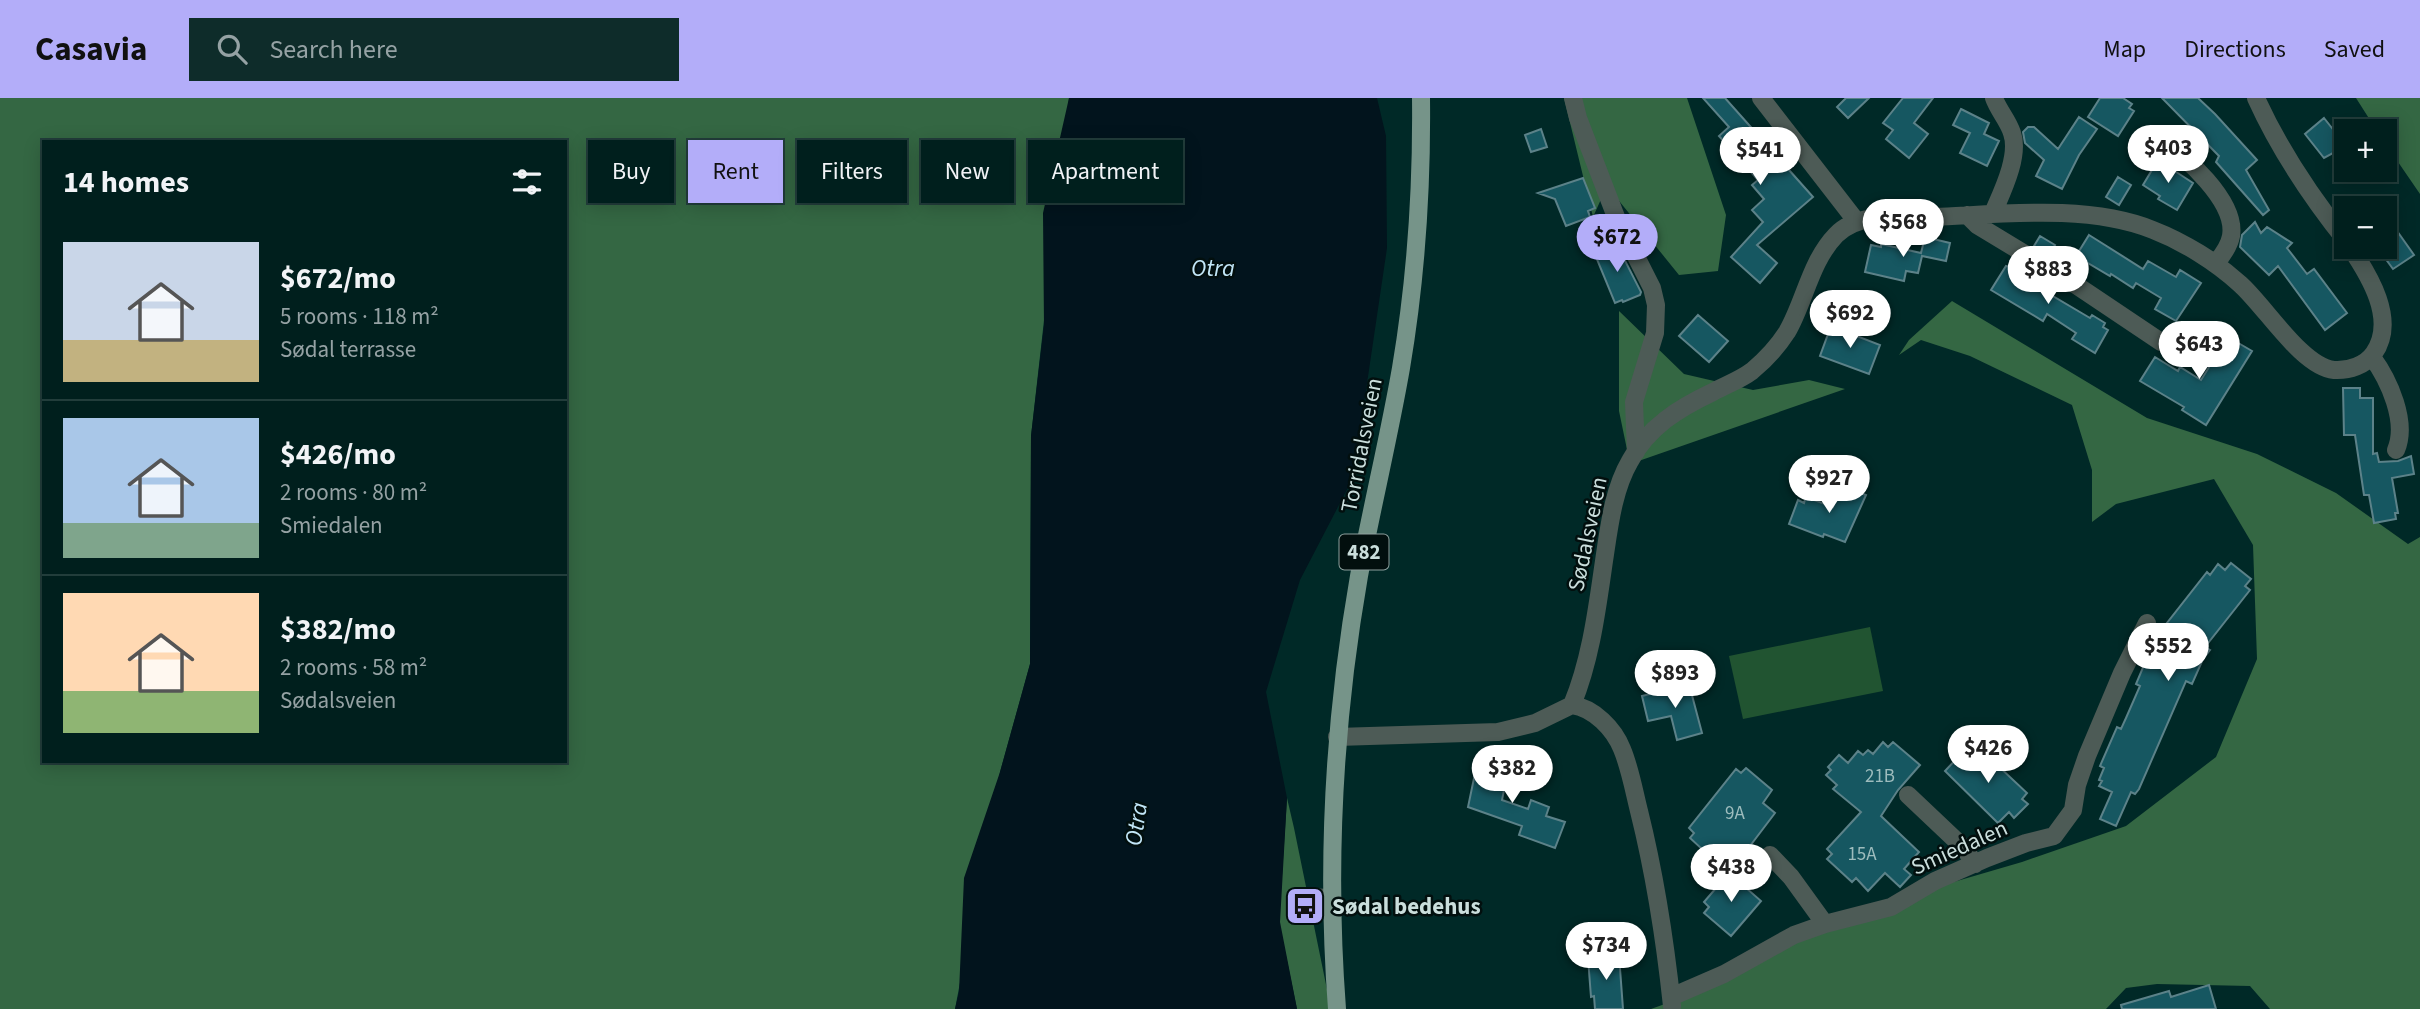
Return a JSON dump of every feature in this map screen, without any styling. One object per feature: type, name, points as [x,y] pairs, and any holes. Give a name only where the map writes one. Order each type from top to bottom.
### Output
[{"type":"main road","name":"Torridalsveien","points":[[1337,1009],[1332,933],[1332,799],[1337,737],[1359,578],[1401,366],[1411,292],[1419,192],[1421,98]]},
{"type":"street","name":"Sødalsveien","points":[[1572,705],[1581,683],[1594,629],[1614,505],[1636,452],[1634,402],[1655,333],[1656,305],[1652,288],[1616,217],[1573,98]]},
{"type":"street","points":[[1761,98],[1857,222]]},
{"type":"street","points":[[1993,213],[2009,176],[2014,146],[2012,133],[1994,98]]},
{"type":"street","points":[[2256,98],[2300,179],[2334,225]]},
{"type":"street","points":[[2158,138],[2178,151],[2228,211],[2232,224],[2231,237],[2215,264]]},
{"type":"street","points":[[1636,452],[1662,421],[1751,372],[1767,358],[1786,333],[1820,257],[1834,236],[1857,222],[1883,217],[1993,213],[2067,214],[2128,222],[2151,229],[2215,264],[2252,295],[2303,354],[2328,369],[2346,369],[2361,365],[2372,357],[2382,338],[2382,312],[2369,278],[2357,259]]},
{"type":"street","points":[[1967,215],[1977,225],[2076,285],[2161,342]]},
{"type":"street","points":[[2372,357],[2381,369],[2396,406],[2402,437],[2396,450]]},
{"type":"street","name":"Smiedalen","points":[[1672,1003],[1794,935],[1891,907],[1935,881],[2026,843],[2054,836],[2073,810],[2077,785],[2087,756],[2122,673],[2147,623]]},
{"type":"street","points":[[1337,737],[1498,732],[1535,723],[1572,705],[1589,710],[1614,734],[1622,749],[1648,847],[1663,930],[1672,1003]]},
{"type":"street","points":[[1908,795],[1964,848],[1975,864]]},
{"type":"street","points":[[1770,855],[1791,877],[1825,924]]},
{"type":"street","points":[[1305,897],[1332,898]]},
{"type":"green space","points":[[0,98],[1069,98],[1064,140],[1028,140],[1028,203],[1057,203],[1031,436],[1030,664],[1000,772],[955,1009],[0,1009]]},
{"type":"green space","points":[[1564,98],[1687,98],[1726,215],[1718,271],[1679,275],[1607,186],[1593,217]]},
{"type":"green space","points":[[2356,98],[2420,98],[2420,194],[2397,160],[2397,119],[2369,119]]},
{"type":"green space","points":[[1952,301],[2147,418],[2257,454],[2336,493],[2408,544],[2420,537],[2420,1009],[2270,1009],[2250,986],[2157,984],[2126,988],[2106,1009],[1651,1009],[1698,992],[1771,951],[1909,895],[2022,862],[2126,826],[2216,757],[2257,659],[2253,545],[2214,479],[2116,504],[2092,522],[2092,470],[2072,405],[1970,356],[1921,340],[1899,355],[1909,340]]},
{"type":"green space","points":[[1619,311],[1684,374],[1753,390],[1809,380],[1845,389],[1630,464],[1619,411]]},
{"type":"green space","points":[[1870,627],[1883,691],[1743,719],[1729,656]]},
{"type":"green space","points":[[1287,798],[1331,1009],[1297,1009],[1279,922]]},
{"type":"water","name":"Otra","points":[[1069,98],[1377,98],[1386,136],[1387,248],[1353,478],[1300,580],[1266,692],[1287,798],[1280,922],[1297,1009],[955,1009],[959,992],[964,878],[1000,772],[1030,664],[1031,436],[1044,325],[1043,213],[1045,203],[1183,203],[1183,140],[1060,140]]},
{"type":"building","points":[[1703,98],[1725,98],[1813,197],[1757,245],[1777,263],[1760,283],[1731,257],[1763,222],[1752,210],[1764,199],[1752,185],[1758,180],[1719,136],[1729,127]]},
{"type":"building","points":[[1846,98],[1869,98],[1848,118],[1837,107]]},
{"type":"building","points":[[1903,98],[1933,98],[1914,123],[1928,134],[1909,158],[1886,139],[1893,130],[1883,123]]},
{"type":"building","points":[[2100,98],[2123,98],[2132,104],[2129,108],[2134,111],[2118,136],[2088,117]]},
{"type":"building","points":[[2162,98],[2198,98],[2215,114],[2257,160],[2246,170],[2269,210],[2263,215],[2216,162],[2219,156]]},
{"type":"building","points":[[1961,109],[1989,123],[1984,134],[1999,141],[1987,166],[1960,153],[1970,133],[1953,125]]},
{"type":"building","points":[[2079,117],[2097,129],[2079,155],[2062,189],[2036,176],[2044,160],[2025,143],[2023,132],[2028,127],[2034,127],[2058,149]]},
{"type":"building","points":[[2324,118],[2334,131],[2334,153],[2324,158],[2305,134]]},
{"type":"building","points":[[1541,129],[1547,147],[1531,152],[1525,135]]},
{"type":"building","points":[[2158,160],[2193,183],[2177,210],[2158,199],[2160,196],[2143,185]]},
{"type":"building","points":[[2118,177],[2131,185],[2119,205],[2106,197]]},
{"type":"building","points":[[1583,178],[1595,208],[1588,211],[1590,217],[1566,226],[1555,199],[1538,193]]},
{"type":"building","points":[[2255,222],[2261,233],[2267,227],[2292,243],[2287,248],[2307,274],[2314,269],[2347,313],[2325,330],[2278,266],[2269,275],[2240,247],[2242,235]]},
{"type":"building","points":[[2397,231],[2414,255],[2393,269],[2386,259],[2397,259]]},
{"type":"building","points":[[2089,235],[2143,269],[2148,261],[2176,277],[2180,270],[2201,283],[2176,321],[2155,309],[2161,298],[2136,283],[2133,288],[2076,256]]},
{"type":"building","points":[[2040,236],[2055,245],[2049,255],[2034,246]]},
{"type":"building","points":[[1925,237],[1950,243],[1946,261],[1922,256],[1918,273],[1906,271],[1904,281],[1865,272],[1871,245],[1881,247],[1881,244],[1921,253]]},
{"type":"building","points":[[1616,243],[1641,292],[1640,295],[1615,303],[1594,252]]},
{"type":"building","points":[[2006,266],[2019,270],[2022,266],[2037,275],[2033,281],[2036,286],[2090,318],[2092,315],[2105,323],[2103,327],[2108,330],[2095,353],[2072,339],[2076,333],[2047,314],[2043,321],[1991,290]]},
{"type":"building","points":[[1698,315],[1728,341],[1709,362],[1679,336]]},
{"type":"building","points":[[1831,326],[1880,345],[1869,374],[1820,356]]},
{"type":"building","points":[[2228,337],[2252,351],[2206,425],[2182,410],[2184,407],[2140,381],[2155,357],[2178,371],[2180,367],[2201,380]]},
{"type":"building","points":[[2343,388],[2360,388],[2360,398],[2373,398],[2373,454],[2377,453],[2379,462],[2398,461],[2411,456],[2414,474],[2392,478],[2398,513],[2395,513],[2396,519],[2374,523],[2369,495],[2364,495],[2355,435],[2344,435]]},
{"type":"building","points":[[1841,485],[1866,495],[1845,542],[1789,524],[1798,500],[1804,503],[1806,497],[1833,507]]},
{"type":"building","points":[[2231,563],[2251,579],[2245,586],[2250,590],[2205,647],[2210,650],[2192,684],[2186,681],[2139,789],[2135,794],[2131,792],[2116,826],[2100,819],[2112,792],[2099,786],[2104,768],[2100,766],[2117,727],[2121,729],[2140,686],[2136,684],[2144,665],[2148,667],[2171,625],[2167,623],[2207,572],[2210,575],[2218,564],[2225,570]]},
{"type":"building","points":[[1689,684],[1702,733],[1677,740],[1671,716],[1648,721],[1642,696]]},
{"type":"building","points":[[1883,742],[1888,747],[1893,742],[1920,765],[1898,790],[1881,816],[1919,852],[1904,869],[1911,875],[1900,887],[1885,873],[1868,891],[1856,878],[1852,882],[1827,859],[1832,854],[1827,849],[1861,812],[1833,789],[1837,785],[1826,775],[1831,770],[1828,767],[1839,755],[1848,763],[1858,751],[1863,755],[1868,750],[1873,754]]},
{"type":"building","points":[[1978,747],[2027,793],[2022,799],[2028,804],[2014,818],[2009,812],[1998,823],[1945,771],[1960,755],[1966,760]]},
{"type":"building","points":[[1478,759],[1509,765],[1502,800],[1528,809],[1531,800],[1549,807],[1546,816],[1565,822],[1555,848],[1519,835],[1522,826],[1468,807]]},
{"type":"building","points":[[1746,768],[1772,790],[1763,803],[1775,813],[1737,863],[1711,865],[1698,854],[1702,849],[1690,838],[1694,833],[1689,828],[1736,769],[1741,773]]},
{"type":"building","points":[[1729,873],[1761,901],[1731,936],[1704,913],[1709,907],[1704,902]]},
{"type":"building","points":[[1619,955],[1623,1009],[1595,1009],[1594,996],[1591,997],[1588,958]]},
{"type":"building","points":[[2209,985],[2216,1009],[2122,1009],[2121,1005],[2169,991],[2171,997]]},
{"type":"place","name":"Sødal bedehus","points":[[1305,906]]}]
